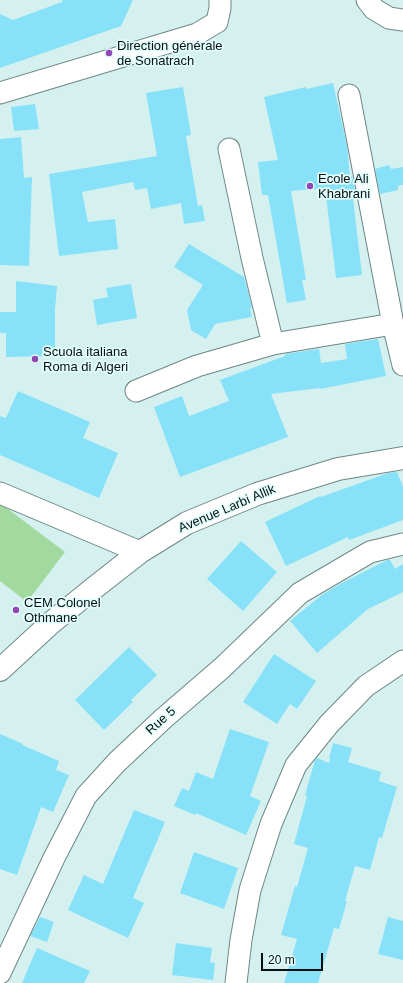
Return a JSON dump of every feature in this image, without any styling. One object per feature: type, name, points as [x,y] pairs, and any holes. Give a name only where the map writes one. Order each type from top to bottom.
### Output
[{"type":"main road","name":"Avenue Larbi Allik","points":[[0,670],[51,623],[140,552],[187,523],[257,494],[338,469],[403,458]]},
{"type":"street","points":[[0,93],[196,34],[217,22],[220,0]]},
{"type":"street","points":[[367,0],[374,9],[389,18],[403,20]]},
{"type":"street","points":[[349,95],[393,324],[403,365]]},
{"type":"street","points":[[229,149],[252,258],[273,344]]},
{"type":"street","points":[[136,390],[197,366],[273,344],[393,324]]},
{"type":"street","points":[[0,492],[140,552]]},
{"type":"street","name":"Rue 5","points":[[0,973],[54,858],[86,796],[117,762],[164,718],[222,668],[300,593],[370,552],[403,544]]},
{"type":"street","points":[[236,983],[250,890],[271,824],[296,765],[329,724],[366,686],[403,661]]},
{"type":"green space","points":[[0,503],[65,552],[27,602],[0,581]]},
{"type":"building","points":[[63,0],[133,0],[121,26],[0,68],[0,14],[13,20],[62,2]]},
{"type":"building","points":[[333,83],[347,146],[350,177],[352,176],[357,199],[353,199],[362,275],[336,278],[325,188],[291,191],[306,280],[302,280],[306,300],[287,303],[268,195],[262,195],[258,162],[278,160],[264,97],[306,87],[306,89]]},
{"type":"building","points":[[183,87],[191,135],[186,136],[198,206],[202,205],[205,221],[184,224],[181,203],[151,209],[147,188],[135,190],[133,182],[82,192],[88,222],[115,219],[118,249],[59,256],[49,174],[157,156],[146,93]]},
{"type":"building","points":[[35,104],[39,129],[14,131],[11,107]]},
{"type":"building","points":[[21,137],[24,178],[32,177],[29,266],[0,265],[0,139]]},
{"type":"building","points":[[389,165],[391,169],[403,167],[403,185],[398,186],[398,190],[380,194],[375,169]]},
{"type":"building","points":[[189,244],[244,277],[252,307],[250,309],[252,317],[215,324],[206,339],[191,330],[187,310],[203,285],[174,267]]},
{"type":"building","points":[[16,281],[57,286],[55,310],[55,356],[6,357],[6,333],[0,333],[0,312],[16,312]]},
{"type":"building","points":[[131,284],[137,318],[97,325],[93,300],[108,297],[106,288]]},
{"type":"building","points":[[378,339],[386,376],[320,389],[271,394],[288,437],[180,477],[154,407],[182,396],[189,416],[229,401],[220,380],[285,356],[285,354],[319,349],[321,363],[347,359],[345,344]]},
{"type":"building","points":[[18,391],[90,422],[83,438],[118,453],[99,498],[0,455],[0,416],[6,418]]},
{"type":"building","points":[[397,472],[403,487],[403,520],[349,540],[348,537],[286,566],[265,522],[320,496],[321,497],[388,473]]},
{"type":"building","points":[[241,541],[277,572],[243,611],[207,579]]},
{"type":"building","points":[[387,560],[390,560],[395,569],[403,564],[403,592],[368,609],[317,653],[290,621],[323,594]]},
{"type":"building","points":[[129,647],[157,675],[131,700],[133,702],[104,730],[75,700]]},
{"type":"building","points":[[274,654],[316,681],[297,709],[290,704],[277,724],[243,702]]},
{"type":"building","points":[[230,729],[269,742],[250,796],[261,801],[246,835],[196,813],[195,815],[174,806],[182,788],[189,791],[196,772],[213,779]]},
{"type":"building","points":[[0,734],[59,761],[56,770],[69,775],[53,812],[41,807],[17,875],[0,869]]},
{"type":"building","points":[[333,743],[352,748],[348,762],[381,772],[379,781],[397,787],[382,838],[379,837],[370,870],[355,866],[339,929],[334,928],[318,983],[284,983],[297,939],[281,935],[308,848],[294,844],[307,796],[305,795],[315,760],[317,758],[329,763]]},
{"type":"building","points":[[134,810],[165,822],[133,898],[144,903],[128,938],[68,910],[84,875],[103,884]]},
{"type":"building","points":[[194,852],[238,868],[224,909],[180,893]]},
{"type":"building","points":[[40,917],[54,922],[47,942],[30,936]]},
{"type":"building","points":[[388,917],[403,921],[403,960],[378,954]]},
{"type":"building","points":[[176,943],[212,948],[210,962],[215,963],[213,980],[172,975]]},
{"type":"building","points":[[37,948],[90,971],[84,983],[22,983]]},
{"type":"place","name":"Direction générale de Sonatrach","points":[[109,53]]},
{"type":"place","name":"Ecole Ali Khabrani","points":[[310,186]]},
{"type":"place","name":"Scuola italiana Roma di Algeri","points":[[35,359]]},
{"type":"place","name":"CEM Colonel Othmane","points":[[16,610]]}]
